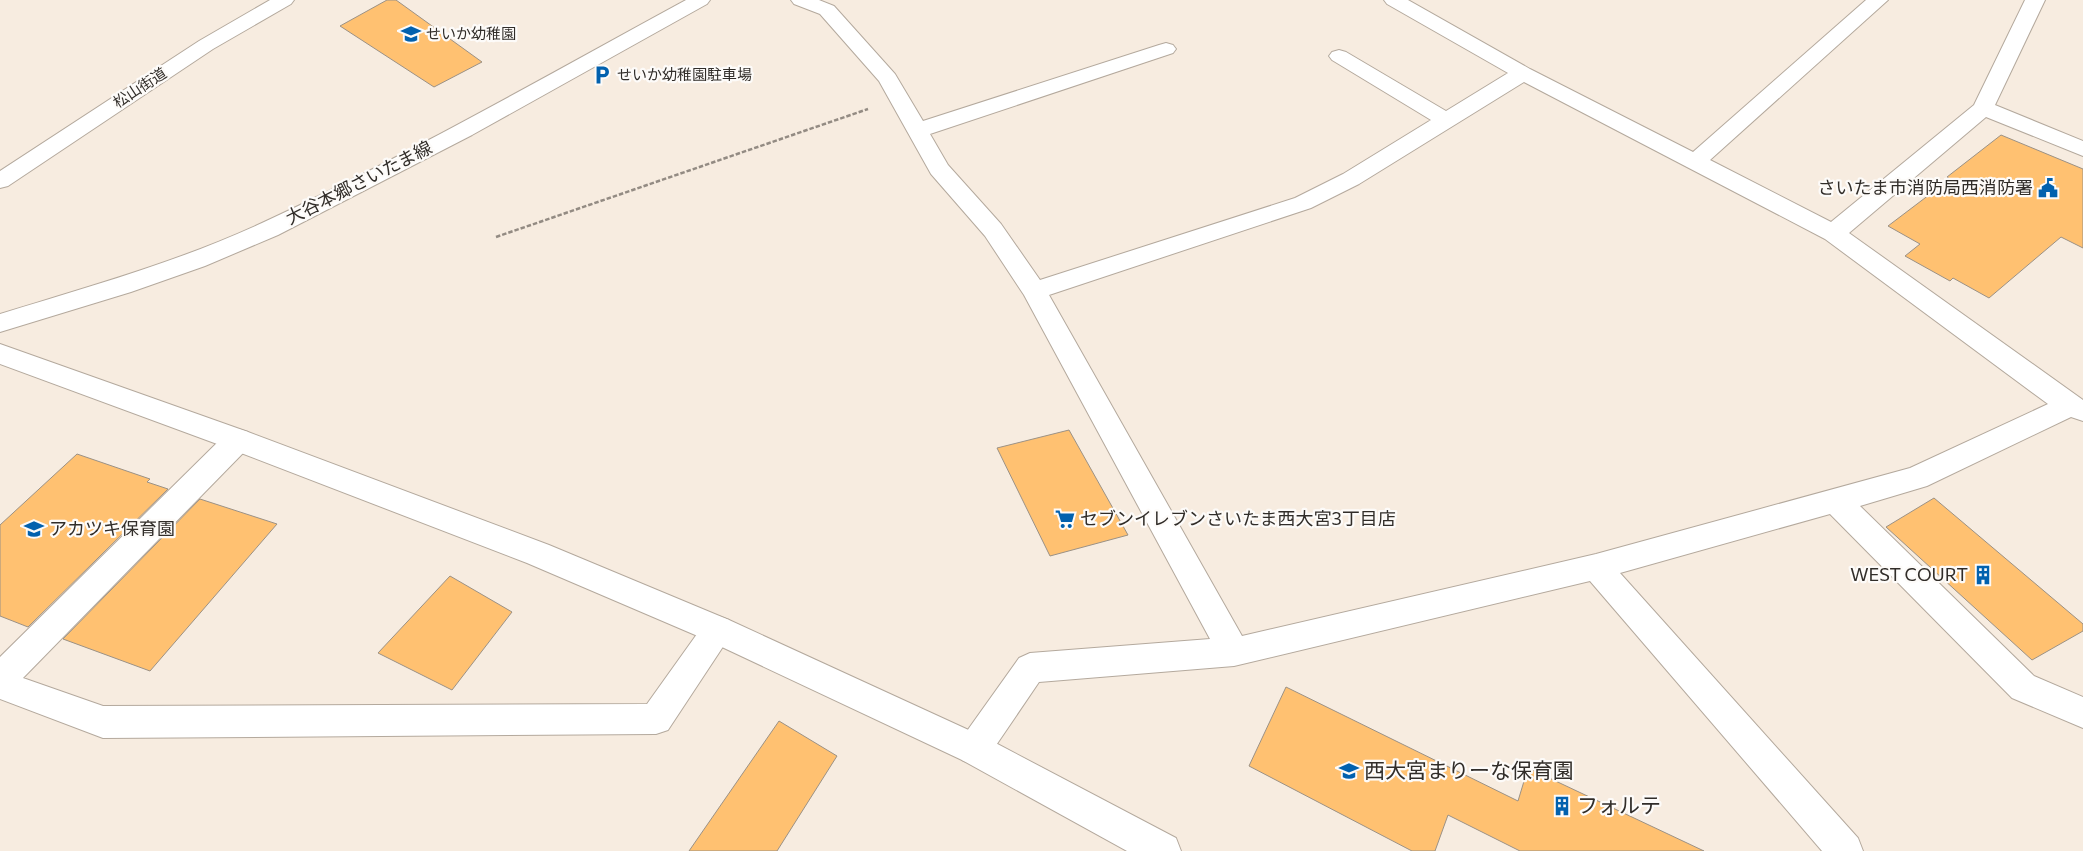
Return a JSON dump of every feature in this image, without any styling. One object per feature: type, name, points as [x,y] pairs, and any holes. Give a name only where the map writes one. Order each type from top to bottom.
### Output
[{"type":"street","name":"松山街道","points":[[0,182],[206,45],[284,0]]},
{"type":"street","name":"大谷本郷さいたま線","points":[[0,323],[122,286],[196,260],[270,229],[464,130],[700,0]]},
{"type":"street","points":[[801,0],[827,10],[888,78],[919,130],[939,170],[993,230],[1034,291],[1234,652]]},
{"type":"street","points":[[1394,0],[1523,73],[1833,233],[2076,408]]},
{"type":"street","points":[[1695,162],[1878,0]]},
{"type":"street","points":[[1833,233],[1983,108],[2035,0]]},
{"type":"street","points":[[919,130],[1166,49]]},
{"type":"street","points":[[1339,56],[1448,121]]},
{"type":"street","points":[[1034,291],[1303,203],[1351,180],[1523,73]]},
{"type":"street","points":[[1983,108],[2083,149]]},
{"type":"street","points":[[0,354],[238,440],[538,554],[718,630],[974,749],[1163,851]]},
{"type":"street","points":[[974,749],[1030,668],[1234,652],[1596,567],[1917,478],[2076,408]]},
{"type":"street","points":[[0,679],[238,440]]},
{"type":"street","points":[[1836,501],[2023,687],[2083,713]]},
{"type":"street","points":[[1596,567],[1845,851]]},
{"type":"street","points":[[0,684],[103,722],[656,719],[718,630]]},
{"type":"path","points":[[496,237],[899,98]]},
{"type":"building","points":[[387,0],[396,0],[482,62],[434,87],[340,26]]},
{"type":"building","points":[[2001,135],[2083,169],[2083,248],[2061,237],[1989,298],[1953,278],[1950,281],[1905,256],[1920,244],[1888,226],[1950,179],[1947,177]]},
{"type":"building","points":[[1069,430],[1128,535],[1050,556],[997,448]]},
{"type":"building","points":[[77,454],[150,479],[147,482],[168,489],[28,627],[0,616],[0,525]]},
{"type":"building","name":"WEST COURT","points":[[1934,498],[2083,624],[2083,631],[2032,660],[1886,527]]},
{"type":"building","points":[[200,499],[277,524],[150,671],[63,639]]},
{"type":"building","points":[[450,576],[512,612],[452,690],[378,653]]},
{"type":"building","points":[[1286,687],[1518,801],[1528,768],[1704,851],[1520,851],[1448,815],[1435,851],[1412,851],[1249,766]]},
{"type":"building","points":[[779,721],[837,756],[777,851],[689,851]]},
{"type":"place","name":"せいか幼稚園","points":[[411,34]]},
{"type":"place","name":"せいか幼稚園駐車場","points":[[602,75]]},
{"type":"place","name":"さいたま市消防局西消防署","points":[[2048,188]]},
{"type":"place","name":"セブンイレブンさいたま西大宮3丁目店","points":[[1065,519]]},
{"type":"place","name":"アカツキ保育園","points":[[34,529]]},
{"type":"place","name":"WEST COURT","points":[[1983,575]]},
{"type":"place","name":"西大宮まりーな保育園","points":[[1349,771]]},
{"type":"place","name":"フォルテ","points":[[1562,806]]}]
